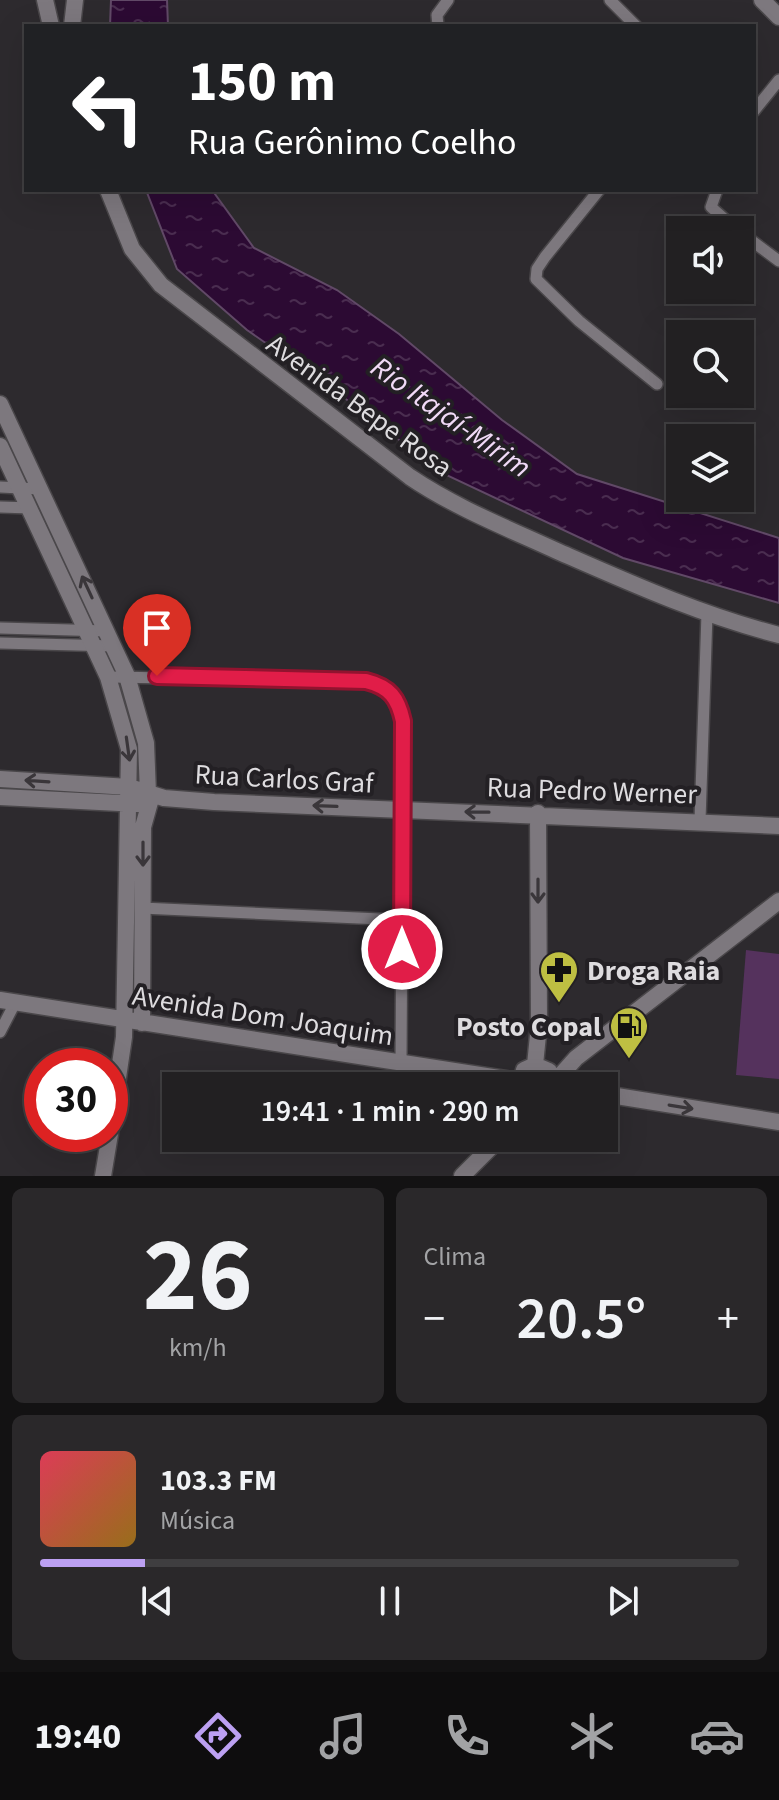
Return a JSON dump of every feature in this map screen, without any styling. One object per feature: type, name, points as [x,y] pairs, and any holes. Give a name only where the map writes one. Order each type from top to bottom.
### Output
[{"type":"main road","points":[[45,0],[51,24]]},
{"type":"main road","points":[[72,24],[75,0]]},
{"type":"main road","points":[[762,0],[779,17]]},
{"type":"main road","name":"Avenida Bepe Rosa","points":[[109,192],[132,249],[161,285],[389,463],[464,509],[707,614],[779,635]]},
{"type":"main road","points":[[0,404],[127,676],[146,743],[154,798],[143,827],[121,1048]]},
{"type":"main road","points":[[0,446],[108,677],[129,749],[128,806],[142,1023]]},
{"type":"main road","name":"Rua Carlos Graf","points":[[0,779],[129,787],[154,798],[403,810]]},
{"type":"main road","points":[[70,801],[71,783]]},
{"type":"main road","points":[[0,797],[128,806],[154,798]]},
{"type":"main road","name":"Rua Pedro Werner","points":[[403,810],[538,813],[779,826]]},
{"type":"main road","points":[[538,813],[539,1025],[546,1072]]},
{"type":"main road","points":[[550,1072],[576,1058],[779,901]]},
{"type":"main road","name":"Avenida Dom Joaquim","points":[[7,1001],[452,1072]]},
{"type":"main road","points":[[563,1072],[576,1058]]},
{"type":"main road","points":[[618,1096],[779,1122]]},
{"type":"main road","points":[[103,1176],[107,1152]]},
{"type":"main road","points":[[462,1176],[486,1152]]},
{"type":"street","points":[[438,24],[437,15],[448,0]]},
{"type":"street","points":[[610,0],[634,24]]},
{"type":"street","points":[[756,109],[779,80]]},
{"type":"street","points":[[597,192],[537,269],[536,279],[579,321],[657,384]]},
{"type":"street","points":[[716,192],[711,207],[721,216]]},
{"type":"street","points":[[754,243],[779,261]]},
{"type":"street","points":[[0,487],[41,489]]},
{"type":"street","points":[[0,507],[51,509]]},
{"type":"street","points":[[700,820],[707,614]]},
{"type":"street","points":[[0,628],[111,639]]},
{"type":"street","points":[[0,643],[91,638]]},
{"type":"street","points":[[108,677],[380,684],[395,697],[403,721],[401,1063]]},
{"type":"street","points":[[134,908],[402,920]]},
{"type":"street","points":[[0,1032],[7,1001]]},
{"type":"shaded area","points":[[746,950],[779,954],[779,1079],[736,1075]]},
{"type":"water","points":[[111,0],[167,0],[168,24],[110,24]]},
{"type":"water","name":"Rio Itajaí-Mirim","points":[[147,192],[213,192],[254,248],[337,290],[399,334],[502,420],[577,474],[666,502],[666,512],[697,512],[779,538],[779,603],[623,558],[442,473],[350,402],[247,330],[177,269]]},
{"type":"place","name":"Droga Raia","points":[[559,1004]]},
{"type":"place","name":"Posto Copal","points":[[629,1060]]},
{"type":"route","points":[[157,676],[366,681],[388,689],[400,705],[403,721],[402,949]]}]
